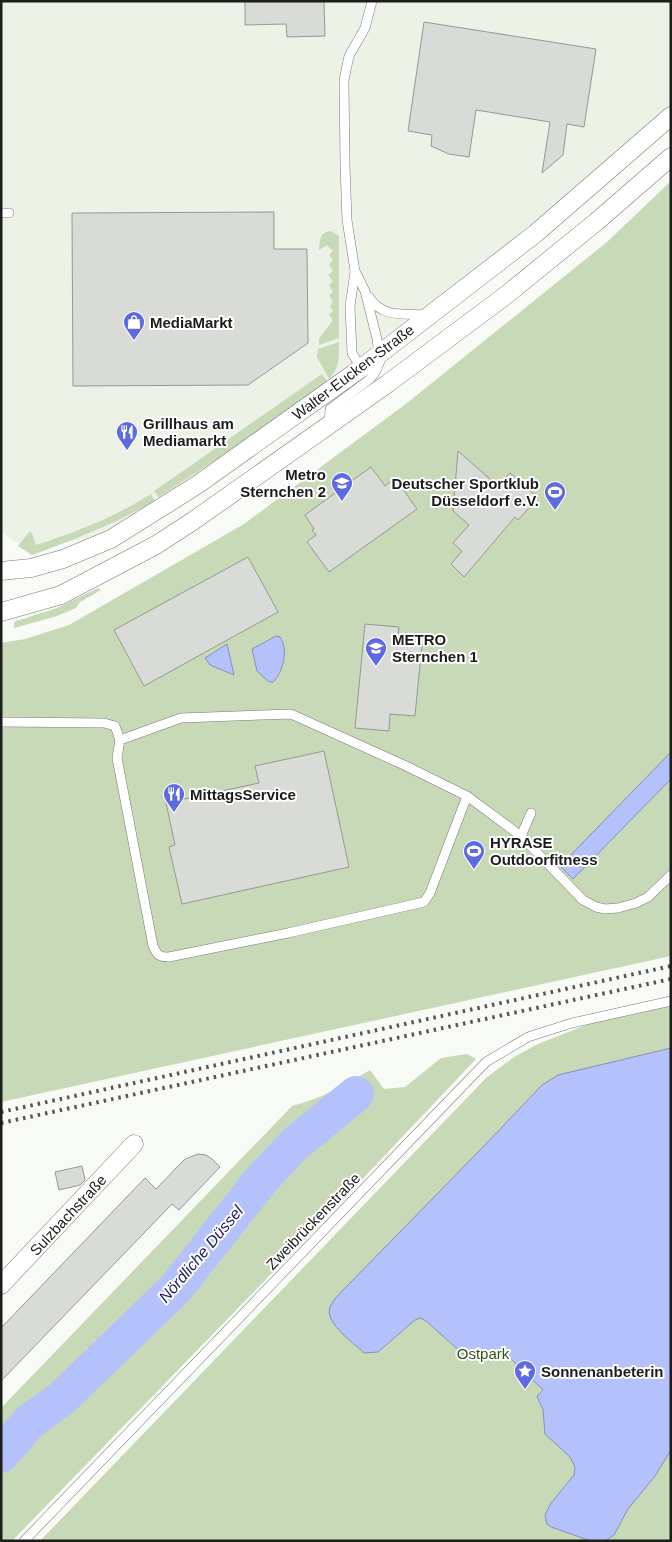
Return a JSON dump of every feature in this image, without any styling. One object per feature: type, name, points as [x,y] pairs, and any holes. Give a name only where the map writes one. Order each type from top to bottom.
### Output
[{"type":"street","name":"Walter-Eucken-Straße","points":[[1,612],[62,595],[156,545],[330,424],[373,377],[379,354],[535,234],[671,116]]},
{"type":"street","name":"Walter-Eucken-Straße","points":[[1,571],[31,568],[63,559],[111,539],[505,296],[596,222],[671,157]]},
{"type":"street","name":"Sulzbachstraße","points":[[1,1285],[134,1144]]},
{"type":"lane","points":[[372,1],[365,28],[349,56],[344,80],[347,211],[355,272],[350,306],[352,353],[373,377]]},
{"type":"lane","points":[[355,272],[374,305],[384,312],[430,315]]},
{"type":"lane","points":[[365,291],[379,354]]},
{"type":"lane","points":[[120,740],[181,718],[291,714],[467,796],[521,836],[583,900],[604,909],[618,908],[636,903],[648,897],[671,875]]},
{"type":"lane","points":[[1,722],[104,723],[114,726],[120,740],[117,758],[153,946],[157,954],[162,957],[288,934],[424,902],[430,893],[467,796]]},
{"type":"lane","points":[[521,836],[531,813]]},
{"type":"lane","name":"Zweibrückenstraße","points":[[24,1541],[486,1062],[528,1037],[572,1023],[671,1001]]},
{"type":"shaded area","points":[[1,1],[671,1],[671,114],[357,367],[109,536],[36,547],[21,545],[1,532]]},
{"type":"green space","points":[[671,181],[671,956],[1,1102],[1,643],[25,639],[69,625],[244,524],[407,403],[607,242]]},
{"type":"green space","points":[[331,231],[339,236],[339,338],[319,345],[319,339],[333,320],[329,315],[333,311],[330,306],[333,302],[329,295],[333,292],[329,285],[333,281],[328,275],[333,271],[329,264],[333,260],[329,255],[333,251],[327,245],[319,250],[322,235]]},
{"type":"green space","points":[[339,342],[337,366],[329,379],[317,357],[318,349]]},
{"type":"green space","points":[[322,374],[327,381],[270,424],[159,497],[154,491]]},
{"type":"green space","points":[[151,494],[155,501],[110,524],[64,543],[32,555],[18,546],[30,531],[36,545],[95,523]]},
{"type":"green space","points":[[98,588],[101,590],[80,602],[76,608],[57,616],[14,628],[16,621],[57,608]]},
{"type":"green space","name":"Ostpark","points":[[671,1004],[671,1541],[40,1541],[486,1078],[514,1057],[538,1044],[599,1020]]},
{"type":"green space","points":[[467,1054],[476,1059],[336,1207],[12,1541],[1,1541],[1,1408],[292,1106],[313,1100],[370,1070],[384,1089],[405,1087],[441,1058]]},
{"type":"water","points":[[276,636],[280,637],[283,642],[284,661],[277,678],[273,682],[269,682],[257,671],[252,649]]},
{"type":"water","points":[[227,644],[234,675],[210,665],[205,658]]},
{"type":"water","points":[[671,752],[671,779],[573,879],[560,866]]},
{"type":"water","points":[[671,1048],[671,1450],[655,1476],[628,1509],[614,1535],[605,1541],[591,1541],[547,1524],[545,1515],[551,1503],[574,1475],[575,1467],[570,1457],[545,1434],[543,1410],[537,1396],[543,1390],[503,1351],[497,1357],[463,1354],[426,1321],[420,1318],[415,1320],[378,1352],[364,1353],[335,1326],[329,1313],[334,1300],[342,1291],[542,1085],[558,1075]]},
{"type":"building","points":[[245,1],[324,1],[325,36],[287,37],[286,24],[245,25]]},
{"type":"building","points":[[424,22],[596,49],[584,127],[567,124],[563,155],[542,173],[550,122],[476,110],[469,157],[449,154],[431,146],[432,135],[408,131]]},
{"type":"building","points":[[274,212],[274,249],[307,249],[308,343],[248,385],[73,386],[72,213]]},
{"type":"building","points":[[458,451],[498,486],[510,473],[538,498],[518,520],[515,517],[464,577],[451,564],[462,551],[453,543],[469,525],[453,511]]},
{"type":"building","points":[[371,467],[385,486],[395,478],[417,509],[329,572],[307,542],[316,535],[305,515]]},
{"type":"building","points":[[248,557],[278,612],[144,686],[114,630]]},
{"type":"building","points":[[365,624],[399,627],[397,641],[422,644],[415,716],[390,714],[389,731],[355,728]]},
{"type":"building","points":[[324,751],[349,867],[182,904],[169,847],[175,845],[166,803],[259,783],[255,766]]},
{"type":"building","points":[[198,1154],[206,1155],[220,1167],[179,1210],[172,1204],[1,1381],[1,1328],[145,1178],[156,1189],[185,1159]]},
{"type":"building","points":[[82,1166],[85,1180],[80,1185],[59,1190],[55,1172]]},
{"type":"waterway","name":"Nördliche Düssel","points":[[1,1455],[29,1422],[60,1400],[176,1288],[261,1180],[296,1143],[356,1094]]},
{"type":"railway","points":[[1,1112],[671,966]]},
{"type":"railway","points":[[1,1123],[671,979]]},
{"type":"place","name":"MediaMarkt","points":[[134,341]]},
{"type":"place","name":"Grillhaus am Mediamarkt","points":[[127,451]]},
{"type":"place","name":"Metro Sternchen 2","points":[[342,502]]},
{"type":"place","name":"Deutscher Sportklub Düsseldorf e.V.","points":[[555,511]]},
{"type":"place","name":"METRO Sternchen 1","points":[[376,667]]},
{"type":"place","name":"MittagsService","points":[[174,813]]},
{"type":"place","name":"HYRASE Outdoorfitness","points":[[474,870]]},
{"type":"place","name":"Sonnenanbeterin","points":[[525,1390]]}]
